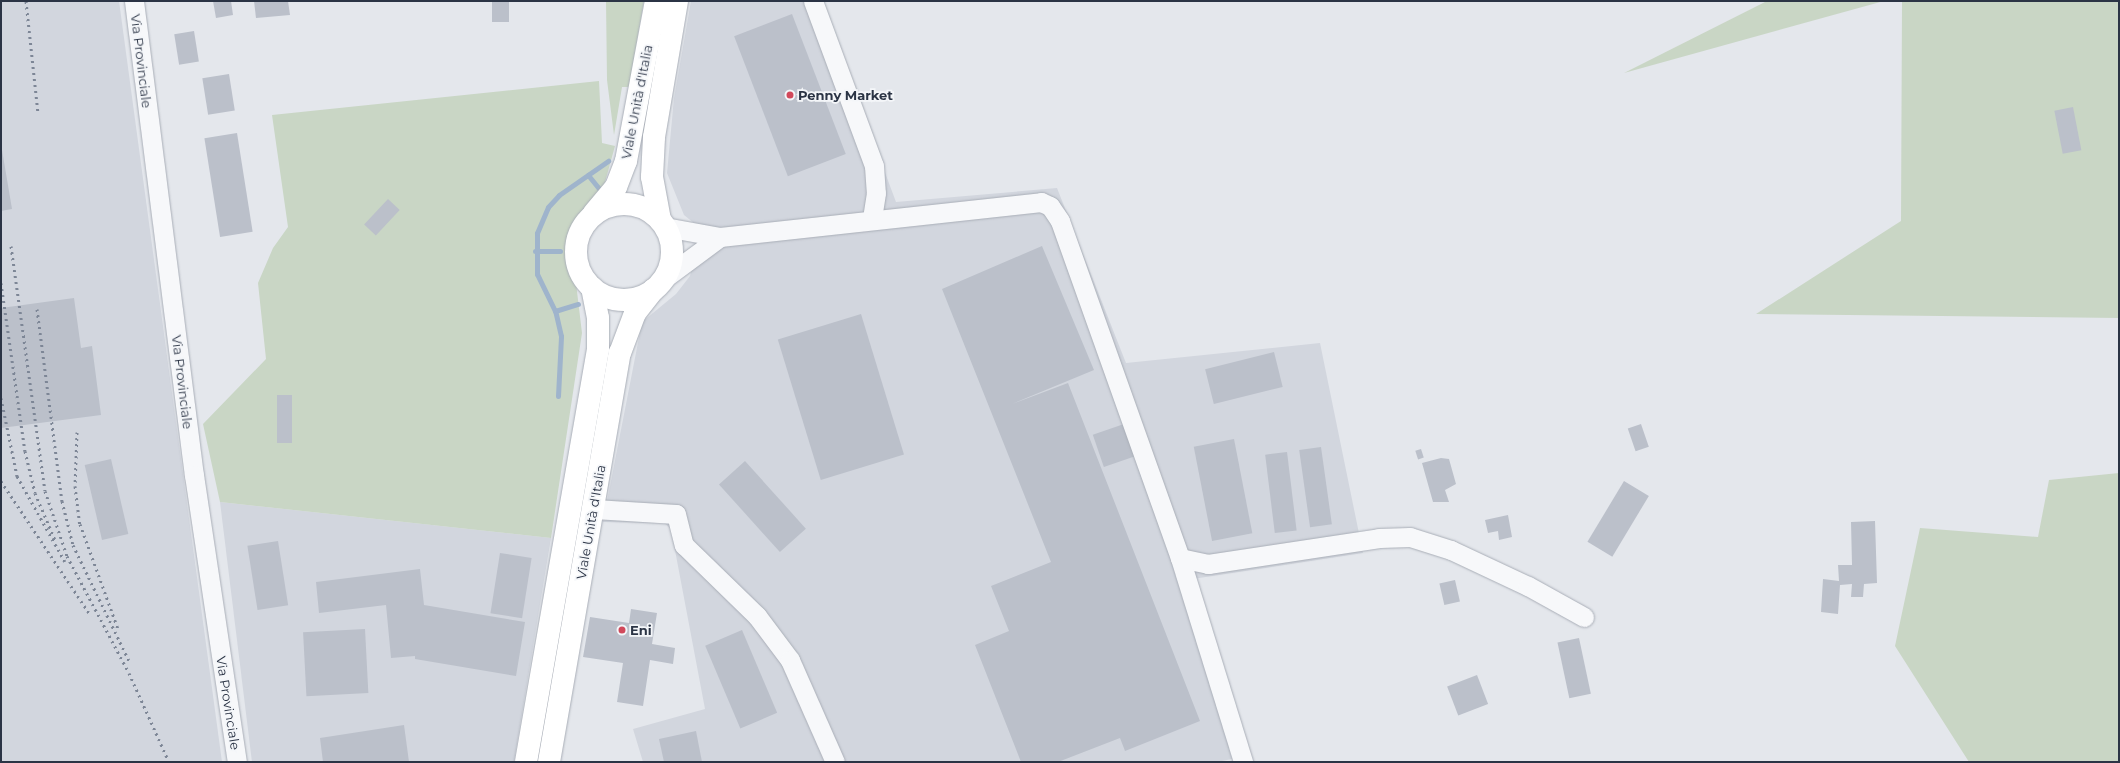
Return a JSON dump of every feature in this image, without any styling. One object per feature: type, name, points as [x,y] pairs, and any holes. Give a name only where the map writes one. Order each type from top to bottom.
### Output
[{"type":"main road","name":"Viale Unità d'Italia","points":[[656,1],[626,161],[616,187],[582,230],[577,260],[582,275],[592,288],[606,297],[622,300],[639,298],[660,284]]},
{"type":"main road","name":"Viale Unità d'Italia","points":[[549,762],[623,338],[635,313],[660,284],[672,252],[663,224],[652,177],[654,137],[677,1]]},
{"type":"main road","points":[[591,217],[619,204],[648,211],[663,224]]},
{"type":"main road","name":"Viale Unità d'Italia","points":[[526,762],[598,349],[598,318],[592,288]]},
{"type":"street","name":"Via Provinciale","points":[[134,1],[194,476],[237,762]]},
{"type":"street","points":[[814,1],[874,166],[876,193],[872,219]]},
{"type":"street","points":[[663,224],[720,237],[1033,201],[1050,206],[1060,221],[1180,558],[1243,762]]},
{"type":"street","points":[[660,284],[720,237]]},
{"type":"street","points":[[594,509],[676,514],[684,545],[757,616],[790,660],[835,762]]},
{"type":"street","points":[[1180,558],[1208,564],[1379,538],[1410,537],[1451,550],[1528,586],[1584,617]]},
{"type":"shaded area","points":[[1,1],[119,1],[222,762],[1,762]]},
{"type":"shaded area","points":[[691,1],[821,1],[896,202],[1057,188],[1126,363],[1320,343],[1363,553],[1186,580],[1232,759],[1217,762],[643,762],[633,729],[705,709],[671,529],[664,523],[603,522],[642,322],[676,294],[690,276],[700,236],[700,228],[684,215],[667,173],[674,98]]},
{"type":"shaded area","points":[[220,502],[551,538],[514,762],[252,762]]},
{"type":"green space","points":[[606,1],[644,1],[629,87],[622,87],[614,135],[607,80]]},
{"type":"green space","points":[[1767,1],[1884,1],[1624,73]]},
{"type":"green space","points":[[1902,1],[2119,1],[2119,318],[1756,314],[1901,221]]},
{"type":"green space","points":[[599,81],[602,143],[615,146],[602,193],[576,227],[572,250],[582,333],[551,538],[220,502],[203,424],[266,359],[258,283],[273,248],[288,227],[272,115]]},
{"type":"green space","points":[[2119,473],[2119,762],[1969,762],[1895,646],[1920,528],[2038,537],[2049,480]]},
{"type":"building","points":[[213,1],[231,1],[233,15],[216,18]]},
{"type":"building","points":[[254,1],[288,1],[290,15],[256,18]]},
{"type":"building","points":[[492,1],[509,1],[509,22],[492,22]]},
{"type":"building","name":"Penny Market","points":[[792,14],[846,154],[788,176],[734,36]]},
{"type":"building","points":[[194,31],[199,62],[179,65],[174,34]]},
{"type":"building","points":[[229,74],[235,111],[208,115],[202,78]]},
{"type":"building","points":[[2073,107],[2081,150],[2063,154],[2054,111]]},
{"type":"building","points":[[237,133],[253,232],[220,237],[204,138]]},
{"type":"building","points":[[1,144],[12,209],[1,211]]},
{"type":"building","points":[[388,199],[400,210],[376,236],[364,225]]},
{"type":"building","points":[[1042,246],[1094,370],[1012,404],[1068,383],[1200,721],[1125,751],[1120,738],[1058,762],[1021,762],[975,645],[1009,631],[991,586],[1051,562],[942,289]]},
{"type":"building","points":[[74,298],[81,348],[92,346],[101,415],[1,428],[1,308]]},
{"type":"building","points":[[861,314],[904,455],[821,480],[778,339]]},
{"type":"building","points":[[1274,352],[1283,387],[1214,404],[1205,369]]},
{"type":"building","points":[[277,395],[292,395],[292,443],[277,443]]},
{"type":"building","points":[[1124,424],[1135,456],[1104,467],[1093,435]]},
{"type":"building","points":[[1641,424],[1649,447],[1636,451],[1628,429]]},
{"type":"building","points":[[1234,439],[1252,533],[1212,541],[1194,447]]},
{"type":"building","points":[[1321,447],[1332,524],[1310,527],[1299,450]]},
{"type":"building","points":[[1421,449],[1424,458],[1418,459],[1415,451]]},
{"type":"building","points":[[1287,452],[1297,530],[1275,533],[1265,455]]},
{"type":"building","points":[[1441,458],[1449,459],[1456,484],[1445,490],[1449,502],[1433,502],[1422,463]]},
{"type":"building","points":[[111,459],[128,534],[102,540],[85,465]]},
{"type":"building","points":[[745,461],[806,529],[780,552],[719,484]]},
{"type":"building","points":[[1624,481],[1649,496],[1612,557],[1587,542]]},
{"type":"building","points":[[1508,515],[1512,537],[1499,540],[1498,531],[1488,533],[1485,520]]},
{"type":"building","points":[[1875,521],[1877,583],[1864,584],[1863,597],[1851,597],[1852,584],[1840,585],[1838,614],[1821,612],[1823,579],[1839,581],[1838,565],[1852,565],[1851,522]]},
{"type":"building","points":[[278,541],[288,605],[258,610],[247,546]]},
{"type":"building","points":[[500,553],[532,558],[522,618],[490,613]]},
{"type":"building","points":[[420,569],[424,605],[525,622],[516,676],[415,659],[415,656],[391,658],[386,605],[319,613],[316,582]]},
{"type":"building","points":[[1455,580],[1460,601],[1444,605],[1439,584]]},
{"type":"building","points":[[631,609],[657,613],[652,644],[675,648],[673,664],[650,660],[643,706],[617,702],[623,663],[583,657],[590,617],[629,623]]},
{"type":"building","points":[[365,629],[368,693],[306,696],[303,632]]},
{"type":"building","points":[[742,630],[777,713],[740,728],[705,646]]},
{"type":"building","points":[[1579,638],[1591,694],[1569,698],[1557,643]]},
{"type":"building","points":[[1477,675],[1488,704],[1458,715],[1447,686]]},
{"type":"building","points":[[404,725],[409,762],[323,762],[320,738]]},
{"type":"building","points":[[696,731],[702,762],[664,762],[659,739]]},
{"type":"waterway","points":[[558,396],[561,336],[555,311],[537,274],[537,233],[548,207],[559,195],[608,161]]},
{"type":"waterway","points":[[588,175],[600,190]]},
{"type":"waterway","points":[[535,251],[560,251]]},
{"type":"waterway","points":[[555,311],[578,304]]},
{"type":"railway","points":[[26,1],[38,114]]},
{"type":"railway","points":[[11,246],[45,491],[67,556],[129,673],[169,762]]},
{"type":"railway","points":[[1,283],[25,451],[35,493],[55,540]]},
{"type":"railway","points":[[37,309],[62,501],[73,545],[129,661]]},
{"type":"railway","points":[[1,398],[17,476],[65,562]]},
{"type":"railway","points":[[77,432],[75,486],[80,524],[118,629]]},
{"type":"railway","points":[[1,481],[91,616]]},
{"type":"place","name":"Penny Market","points":[[790,95]]},
{"type":"place","name":"Eni","points":[[622,630]]}]
